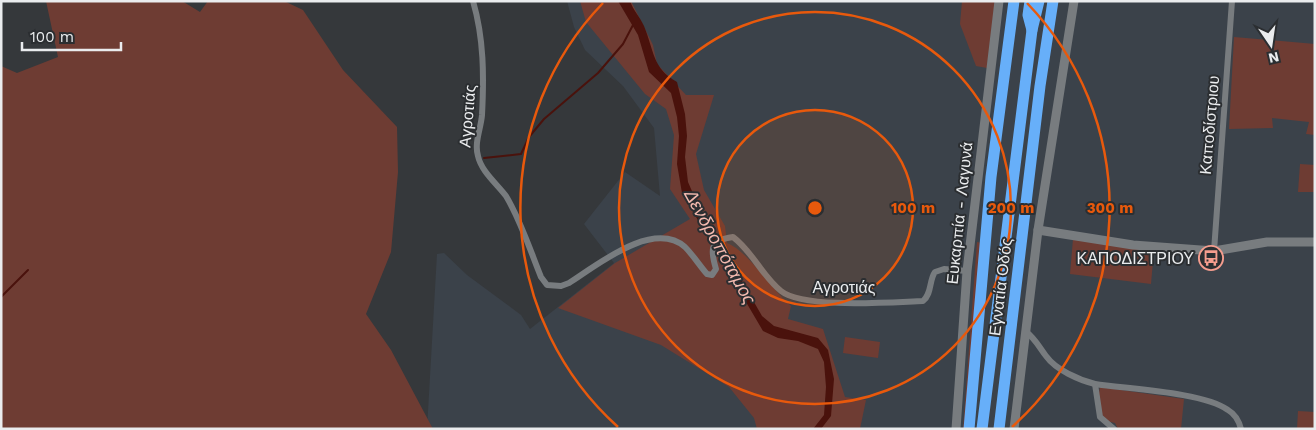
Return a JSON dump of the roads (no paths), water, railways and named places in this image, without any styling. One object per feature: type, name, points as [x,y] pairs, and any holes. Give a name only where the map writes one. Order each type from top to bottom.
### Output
[{"type":"highway","points":[[970,429],[991,177],[1014,1]]},
{"type":"highway","points":[[1030,1],[1028,15],[1032,30]]},
{"type":"highway","points":[[1032,30],[1039,1]]},
{"type":"highway","name":"Εγνατία Οδός","points":[[999,429],[1039,95],[1053,1]]},
{"type":"highway","name":"Εγνατία Οδός","points":[[982,429],[1032,30]]},
{"type":"street","name":"Αγροτιάς","points":[[473,1],[480,27],[484,70],[481,124],[476,148],[478,158],[506,197],[517,217],[541,277],[547,285],[561,286],[631,244],[652,239],[674,241],[684,247],[708,274],[712,275],[716,269],[710,254],[712,248],[724,238],[732,238],[740,243],[778,289],[787,296],[811,302],[924,300],[935,272],[944,269],[967,271]]},
{"type":"street","name":"Ευκαρπία - Λαγυνά","points":[[956,429],[967,271],[999,1]]},
{"type":"street","points":[[1014,429],[1038,230],[1074,1]]},
{"type":"street","name":"Καποδίστριου","points":[[1214,251],[1232,1]]},
{"type":"street","points":[[1038,230],[1132,245],[1214,251],[1267,242],[1315,242]]},
{"type":"street","points":[[1025,331],[1037,341],[1045,355],[1054,364],[1095,384],[1203,400],[1227,409],[1238,420],[1241,429]]},
{"type":"street","points":[[1095,384],[1100,417],[1114,429]]},
{"type":"water","name":"Δενδροπόταμος","points":[[618,1],[630,1],[644,26],[658,64],[669,77],[677,82],[685,114],[687,136],[685,157],[688,182],[698,205],[762,316],[774,326],[818,338],[828,350],[834,379],[831,416],[821,429],[813,429],[824,415],[826,387],[824,362],[818,349],[798,341],[778,338],[763,331],[682,193],[677,164],[679,136],[677,117],[671,93],[649,72],[638,35]]},
{"type":"waterway","points":[[484,158],[521,154],[529,137],[544,119],[598,73],[623,44],[633,25]]},
{"type":"waterway","points":[[1,297],[28,270]]},
{"type":"place","name":"ΚΑΠΟΔΙΣΤΡΙΟΥ","points":[[1211,258]]}]
